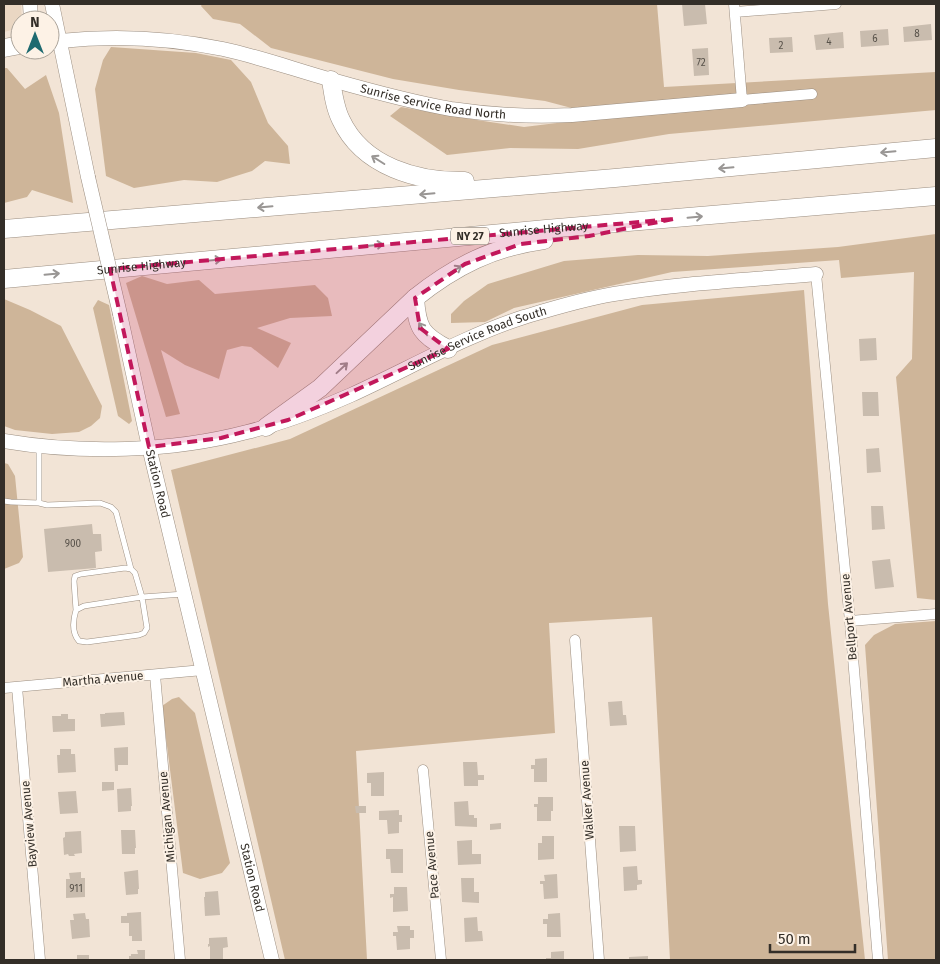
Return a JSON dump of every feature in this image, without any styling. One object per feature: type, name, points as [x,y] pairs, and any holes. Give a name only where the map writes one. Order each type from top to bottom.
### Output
[{"type":"highway","points":[[331,80],[334,100],[340,118],[350,136],[369,155],[394,170],[426,178],[458,182],[615,178]]},
{"type":"highway","points":[[4,229],[615,178],[936,148]]},
{"type":"highway","name":"Sunrise Highway","points":[[4,279],[936,196]]},
{"type":"highway","points":[[266,427],[320,388],[415,298],[431,285],[465,264],[482,256],[521,244],[542,240],[589,236],[673,219]]},
{"type":"highway","points":[[415,298],[420,328],[426,336],[448,349]]},
{"type":"street","points":[[742,100],[734,8],[836,4]]},
{"type":"street","name":"Sunrise Service Road North","points":[[60,41],[118,38],[223,49],[410,101],[450,109],[516,116],[572,115],[812,94]]},
{"type":"street","name":"Station Road","points":[[60,60],[120,314],[149,447],[272,960]]},
{"type":"street","name":"Sunrise Service Road South","points":[[4,441],[40,446],[90,449],[149,447],[221,438],[266,427],[315,410],[485,332],[521,318],[580,301],[612,294],[681,285],[816,274]]},
{"type":"street","name":"Bellport Avenue","points":[[816,274],[850,621],[878,960]]},
{"type":"street","points":[[850,621],[936,614]]},
{"type":"street","name":"Walker Avenue","points":[[575,640],[599,960]]},
{"type":"street","name":"Martha Avenue","points":[[4,688],[203,670]]},
{"type":"street","name":"Michigan Avenue","points":[[155,675],[180,960]]},
{"type":"street","name":"Bayview Avenue","points":[[17,687],[40,960]]},
{"type":"street","name":"Pace Avenue","points":[[423,770],[441,960]]},
{"type":"lane","points":[[39,503],[40,446]]},
{"type":"lane","points":[[4,501],[47,505],[100,502],[110,507],[116,512],[131,570]]},
{"type":"lane","points":[[125,568],[131,570],[135,573],[142,597],[147,628],[144,633],[87,642],[79,641],[75,636],[73,618],[76,610],[75,576],[125,568]]},
{"type":"lane","points":[[76,610],[84,606],[142,597],[184,594]]},
{"type":"highlighted area","points":[[673,219],[589,236],[521,244],[465,264],[415,298],[420,328],[448,349],[288,420],[221,438],[149,447],[110,269]]},
{"type":"shaded area","points":[[4,4],[21,4],[21,10],[10,10],[10,30],[4,32]]},
{"type":"shaded area","points":[[202,4],[657,4],[664,87],[936,72],[936,110],[669,134],[578,149],[510,148],[447,155],[390,116],[401,107],[524,127],[606,117],[545,101],[393,79],[271,48],[240,24],[213,19],[201,6]]},
{"type":"shaded area","points":[[111,47],[196,53],[231,60],[251,82],[268,123],[288,146],[290,164],[265,161],[252,171],[217,182],[184,180],[134,188],[106,176],[95,89],[103,60]]},
{"type":"shaded area","points":[[4,68],[7,68],[25,89],[46,75],[59,113],[73,203],[32,190],[27,197],[4,203]]},
{"type":"shaded area","points":[[936,234],[936,600],[917,598],[896,377],[912,359],[914,272],[841,278],[839,260],[672,272],[514,308],[485,322],[451,323],[451,314],[464,301],[488,284],[564,261],[638,255],[708,256],[838,247]]},
{"type":"shaded area","points":[[142,276],[167,284],[199,280],[215,294],[315,285],[328,298],[332,316],[290,318],[257,328],[291,343],[278,368],[251,347],[242,346],[227,350],[219,379],[185,365],[161,350],[180,414],[166,417],[126,283]]},
{"type":"shaded area","points":[[804,290],[828,604],[865,960],[670,960],[652,617],[549,623],[555,733],[356,751],[367,960],[285,960],[171,470],[290,439],[492,345],[642,305]]},
{"type":"shaded area","points":[[4,299],[61,326],[102,406],[100,418],[91,426],[79,432],[52,434],[15,430],[4,426]]},
{"type":"shaded area","points":[[98,300],[109,305],[132,421],[129,424],[118,416],[93,308]]},
{"type":"shaded area","points":[[4,463],[8,464],[15,476],[23,557],[19,563],[4,569]]},
{"type":"shaded area","points":[[936,621],[936,960],[888,960],[865,645],[874,635],[895,624]]},
{"type":"shaded area","points":[[179,697],[195,713],[230,863],[222,873],[200,879],[183,873],[162,706],[172,699]]},
{"type":"building","points":[[682,4],[705,4],[707,24],[684,26]]},
{"type":"building","points":[[931,24],[932,40],[904,42],[903,27]]},
{"type":"building","points":[[888,29],[889,45],[861,47],[860,31]]},
{"type":"building","points":[[843,32],[844,48],[816,50],[814,35]]},
{"type":"building","points":[[792,37],[793,52],[770,53],[769,38]]},
{"type":"building","points":[[708,48],[709,75],[694,76],[692,49]]},
{"type":"building","points":[[876,338],[877,360],[860,361],[859,339]]},
{"type":"building","points":[[862,392],[878,392],[879,416],[863,416]]},
{"type":"building","points":[[879,448],[881,472],[867,473],[866,449]]},
{"type":"building","points":[[871,506],[883,506],[885,529],[872,530]]},
{"type":"building","points":[[92,524],[93,534],[101,534],[102,551],[95,552],[96,568],[48,572],[44,529]]},
{"type":"building","points":[[890,559],[894,587],[875,589],[872,561]]},
{"type":"building","points":[[622,701],[623,715],[626,715],[627,725],[610,726],[608,702]]},
{"type":"building","points":[[124,712],[125,725],[101,727],[100,714]]},
{"type":"building","points":[[61,714],[68,714],[68,719],[75,719],[75,731],[53,732],[52,716],[61,716]]},
{"type":"building","points":[[128,747],[128,765],[118,765],[118,771],[115,771],[114,748]]},
{"type":"building","points":[[60,749],[71,749],[71,754],[75,754],[76,772],[58,773],[57,755],[60,755]]},
{"type":"building","points":[[547,758],[547,782],[534,782],[534,769],[531,769],[531,765],[535,765],[535,759]]},
{"type":"building","points":[[463,762],[477,762],[478,775],[484,775],[484,780],[478,780],[478,786],[464,786]]},
{"type":"building","points":[[384,772],[384,796],[371,796],[371,783],[367,783],[367,773]]},
{"type":"building","points":[[102,782],[114,782],[114,790],[102,791]]},
{"type":"building","points":[[131,788],[131,811],[118,812],[117,789]]},
{"type":"building","points":[[76,791],[78,813],[60,814],[58,792]]},
{"type":"building","points":[[538,797],[553,797],[551,821],[537,821],[537,807],[534,807],[534,804],[538,804]]},
{"type":"building","points":[[468,801],[469,815],[474,815],[474,818],[477,818],[477,827],[455,826],[454,802]]},
{"type":"building","points":[[355,806],[366,806],[366,813],[356,813]]},
{"type":"building","points":[[399,810],[399,815],[402,815],[402,822],[399,822],[399,833],[388,834],[387,820],[379,820],[379,811]]},
{"type":"building","points":[[501,823],[501,829],[490,830],[490,824]]},
{"type":"building","points":[[619,826],[635,826],[636,851],[620,852]]},
{"type":"building","points":[[121,830],[135,830],[135,854],[122,854]]},
{"type":"building","points":[[81,831],[82,853],[74,854],[75,856],[64,855],[63,838],[65,837],[65,832]]},
{"type":"building","points":[[542,836],[554,836],[554,859],[538,860],[538,843],[542,843]]},
{"type":"building","points":[[472,840],[472,854],[481,854],[481,864],[458,865],[457,841]]},
{"type":"building","points":[[386,849],[403,849],[403,873],[391,873],[390,859],[386,859]]},
{"type":"building","points":[[637,866],[638,880],[642,880],[642,884],[637,885],[637,890],[624,891],[623,867]]},
{"type":"building","points":[[138,870],[138,894],[126,895],[124,872]]},
{"type":"building","points":[[81,872],[81,878],[85,878],[85,897],[66,898],[66,879],[70,879],[69,873]]},
{"type":"building","points":[[557,874],[558,898],[544,899],[543,884],[540,884],[540,881],[545,881],[544,875]]},
{"type":"building","points":[[461,878],[474,878],[474,892],[479,892],[479,903],[462,902]]},
{"type":"building","points":[[394,887],[407,887],[408,911],[393,912],[393,897],[390,898],[390,894],[394,894]]},
{"type":"building","points":[[218,891],[220,915],[205,916],[205,892]]},
{"type":"building","points":[[141,912],[142,941],[132,941],[132,936],[129,936],[129,923],[121,923],[121,916],[127,916],[127,913]]},
{"type":"building","points":[[85,913],[86,919],[89,919],[90,937],[72,939],[70,920],[74,920],[73,914]]},
{"type":"building","points":[[560,913],[561,937],[547,937],[547,924],[543,924],[543,919],[548,919],[548,914]]},
{"type":"building","points":[[477,917],[478,931],[482,931],[483,941],[465,942],[464,918]]},
{"type":"building","points":[[397,926],[410,926],[410,930],[414,930],[414,938],[410,938],[410,949],[397,950],[396,936],[393,936],[393,932],[398,932]]},
{"type":"building","points":[[227,937],[228,947],[223,948],[223,960],[210,960],[209,938]]},
{"type":"building","points":[[137,950],[145,950],[145,960],[129,960],[131,954],[138,954]]},
{"type":"building","points":[[564,951],[564,960],[546,960],[546,958],[551,958],[551,952]]},
{"type":"building","points":[[77,955],[89,955],[89,960],[77,960]]},
{"type":"building","points":[[648,956],[648,960],[629,960],[629,957]]}]
